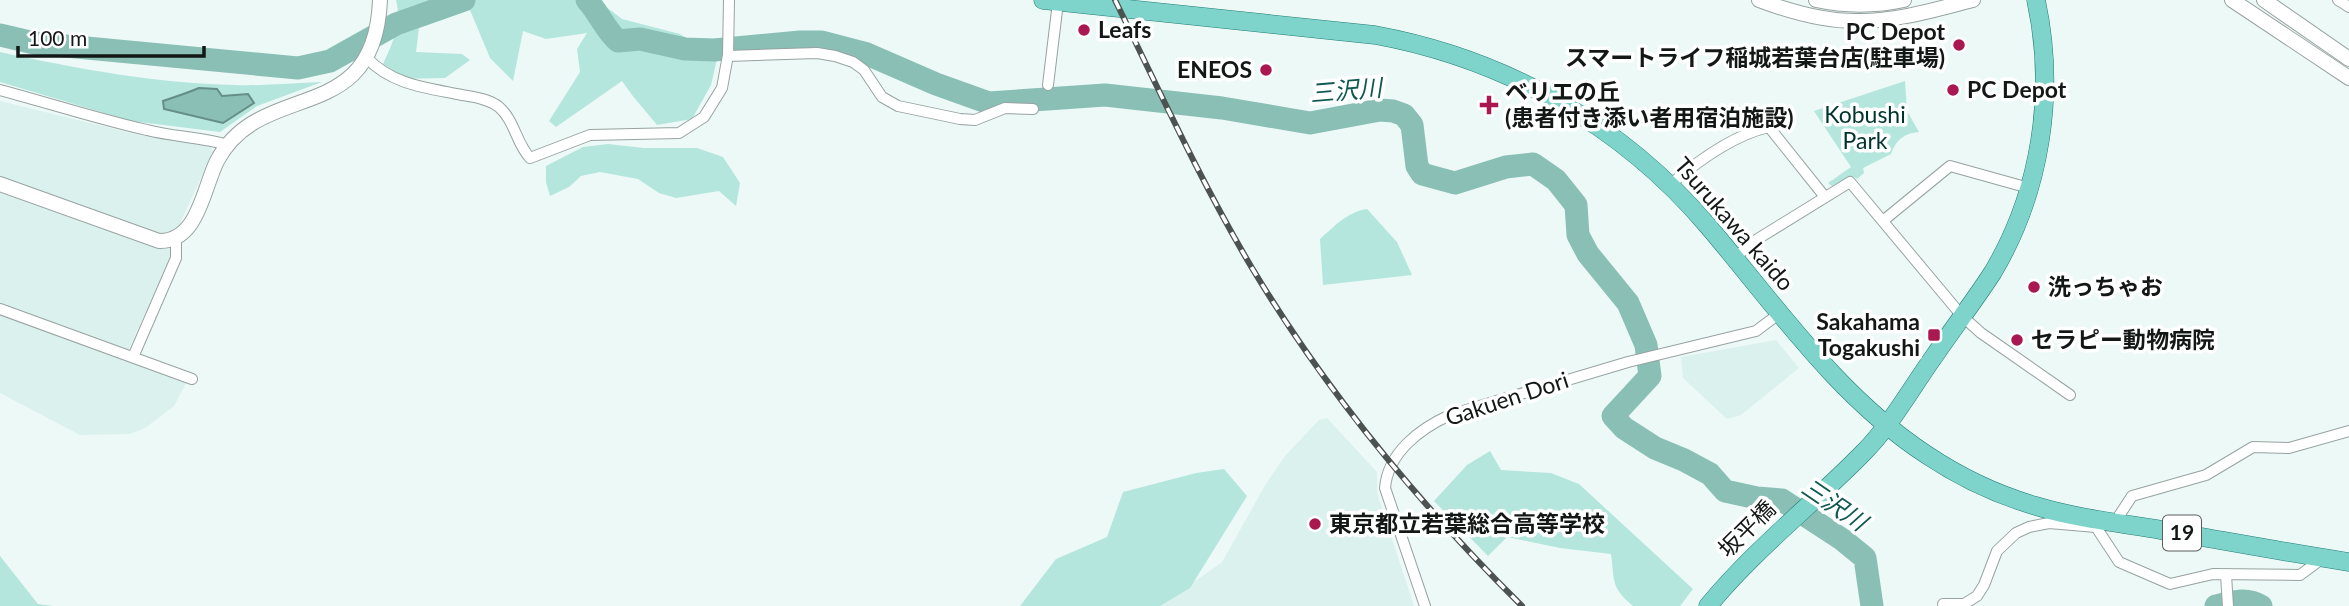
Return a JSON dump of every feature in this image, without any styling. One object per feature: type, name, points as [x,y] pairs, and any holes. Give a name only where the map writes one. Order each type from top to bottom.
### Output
[{"type":"main road","name":"坂平橋","points":[[1710,603],[1765,545],[1862,454],[1886,425],[1993,272],[2017,225],[2040,146],[2046,95],[2043,44],[2036,0]]},
{"type":"main road","name":"Tsurukawa kaido","points":[[1059,1],[1152,6],[1375,35],[1404,40],[1463,57],[1519,80],[1566,104],[1636,154],[1671,184],[1839,382],[1886,425],[1927,455],[1980,485],[2038,507],[2349,562]]},
{"type":"street","points":[[0,184],[159,241],[176,239],[190,225],[218,160],[239,133],[262,118],[338,86],[351,77],[368,56],[379,19],[380,0]]},
{"type":"street","points":[[368,56],[381,72],[396,80],[483,99],[498,106],[514,126],[530,158],[590,135],[679,133],[704,117],[723,88],[728,56],[729,0]]},
{"type":"street","points":[[1759,0],[1812,16],[1862,22],[1902,17],[1973,0]]},
{"type":"street","points":[[1815,0],[1832,4],[1871,4],[1904,0]]},
{"type":"street","points":[[2232,0],[2349,78]]},
{"type":"street","points":[[2264,0],[2349,59]]},
{"type":"street","points":[[2338,0],[2349,7]]},
{"type":"street","points":[[1048,85],[1059,1]]},
{"type":"street","points":[[728,56],[817,53],[835,56],[853,62],[864,70],[882,97],[898,106],[960,119],[975,120],[1005,108],[1032,108]]},
{"type":"street","points":[[0,90],[113,123],[228,145]]},
{"type":"street","points":[[1671,184],[1690,168],[1748,132],[1769,127],[1825,197]]},
{"type":"street","points":[[1884,220],[1950,166],[2029,188]]},
{"type":"street","points":[[1734,258],[1756,240],[1850,182],[1962,316],[1981,333],[2070,395]]},
{"type":"street","points":[[133,357],[176,258],[176,239]]},
{"type":"street","points":[[0,309],[192,379]]},
{"type":"street","name":"Gakuen Dori","points":[[1424,606],[1385,488],[1386,476],[1395,457],[1415,435],[1450,415],[1664,352],[1756,331],[1780,313]]},
{"type":"street","points":[[1942,604],[1964,604],[1977,596],[1997,551],[2017,533],[2029,527],[2049,523],[2096,527],[2115,522],[2132,496],[2206,475],[2253,447],[2289,448],[2349,431]]},
{"type":"street","points":[[2096,527],[2119,562],[2171,584],[2213,574],[2300,575],[2323,558]]},
{"type":"street","points":[[2226,575],[2228,606]]},
{"type":"shaded area","points":[[199,88],[217,89],[222,96],[248,94],[254,103],[223,123],[164,109],[163,101]]},
{"type":"shaded area","points":[[0,101],[135,134],[210,145],[213,152],[181,221],[169,259],[124,360],[186,383],[174,406],[145,428],[130,434],[80,435],[0,393]]},
{"type":"shaded area","points":[[1776,340],[1799,368],[1741,415],[1727,419],[1683,378],[1681,357]]},
{"type":"shaded area","name":"東京都立若葉総合高等学校","points":[[1327,418],[1377,472],[1377,493],[1414,606],[1160,606],[1222,562],[1267,482],[1285,456],[1319,420]]},
{"type":"green space","points":[[396,0],[597,0],[622,19],[680,34],[717,59],[711,85],[692,119],[657,125],[622,81],[556,127],[549,121],[580,72],[577,49],[587,33],[546,39],[523,31],[513,81],[490,58],[470,10],[419,28],[416,52],[462,54],[470,60],[445,78],[399,79],[383,64],[397,25]]},
{"type":"green space","points":[[0,52],[88,69],[205,84],[322,82],[257,106],[220,132],[131,121],[0,82]]},
{"type":"green space","name":"Kobushi Park","points":[[1905,81],[1907,111],[1919,132],[1901,138],[1891,154],[1863,168],[1864,173],[1857,179],[1852,176],[1832,186],[1828,183],[1851,167],[1814,111]]},
{"type":"green space","points":[[608,144],[644,148],[697,148],[723,157],[740,183],[736,206],[719,191],[676,198],[659,193],[638,179],[600,172],[581,176],[569,187],[550,196],[546,182],[546,166],[583,147]]},
{"type":"green space","points":[[1367,209],[1397,242],[1412,275],[1323,285],[1320,239],[1347,216]]},
{"type":"green space","points":[[1490,451],[1501,470],[1551,473],[1579,484],[1693,589],[1680,606],[1633,606],[1617,588],[1611,554],[1560,548],[1507,537],[1488,556],[1434,501],[1467,465]]},
{"type":"green space","points":[[1224,469],[1247,496],[1190,588],[1160,606],[1020,606],[1056,559],[1107,537],[1123,492],[1196,473]]},
{"type":"green space","points":[[0,556],[38,604],[53,606],[0,606]]},
{"type":"waterway","name":"三沢川","points":[[0,35],[34,43],[298,68],[330,61],[396,24],[464,0]]},
{"type":"waterway","name":"三沢川","points":[[587,0],[618,41],[640,39],[685,49],[714,50],[821,42],[867,54],[936,84],[989,103],[1105,95],[1222,108],[1310,123],[1380,110],[1393,111],[1404,115],[1412,125],[1417,166],[1422,174],[1455,183],[1506,167],[1533,164],[1556,180],[1576,205],[1578,235],[1588,254],[1628,303],[1646,345],[1650,376],[1613,416],[1624,428],[1655,448],[1710,474],[1725,491],[1782,500],[1843,540],[1865,558],[1872,606]]},
{"type":"waterway","name":"三沢川","points":[[2216,606],[2244,601],[2261,606]]},
{"type":"railway","points":[[1115,0],[1215,202],[1252,268],[1311,359],[1376,446],[1411,487],[1522,606]]},
{"type":"place","name":"Leafs","points":[[1084,30]]},
{"type":"place","name":"PC Depot スマートライフ稲城若葉台店(駐車場)","points":[[1959,45]]},
{"type":"place","name":"ENEOS","points":[[1266,70]]},
{"type":"place","name":"PC Depot","points":[[1953,90]]},
{"type":"place","name":"ベリエの丘 (患者付き添い者用宿泊施設)","points":[[1489,105]]},
{"type":"place","name":"洗っちゃお","points":[[2034,287]]},
{"type":"place","name":"Sakahama Togakushi","points":[[1934,335]]},
{"type":"place","name":"セラピー動物病院","points":[[2017,340]]},
{"type":"place","name":"東京都立若葉総合高等学校","points":[[1315,524]]}]
